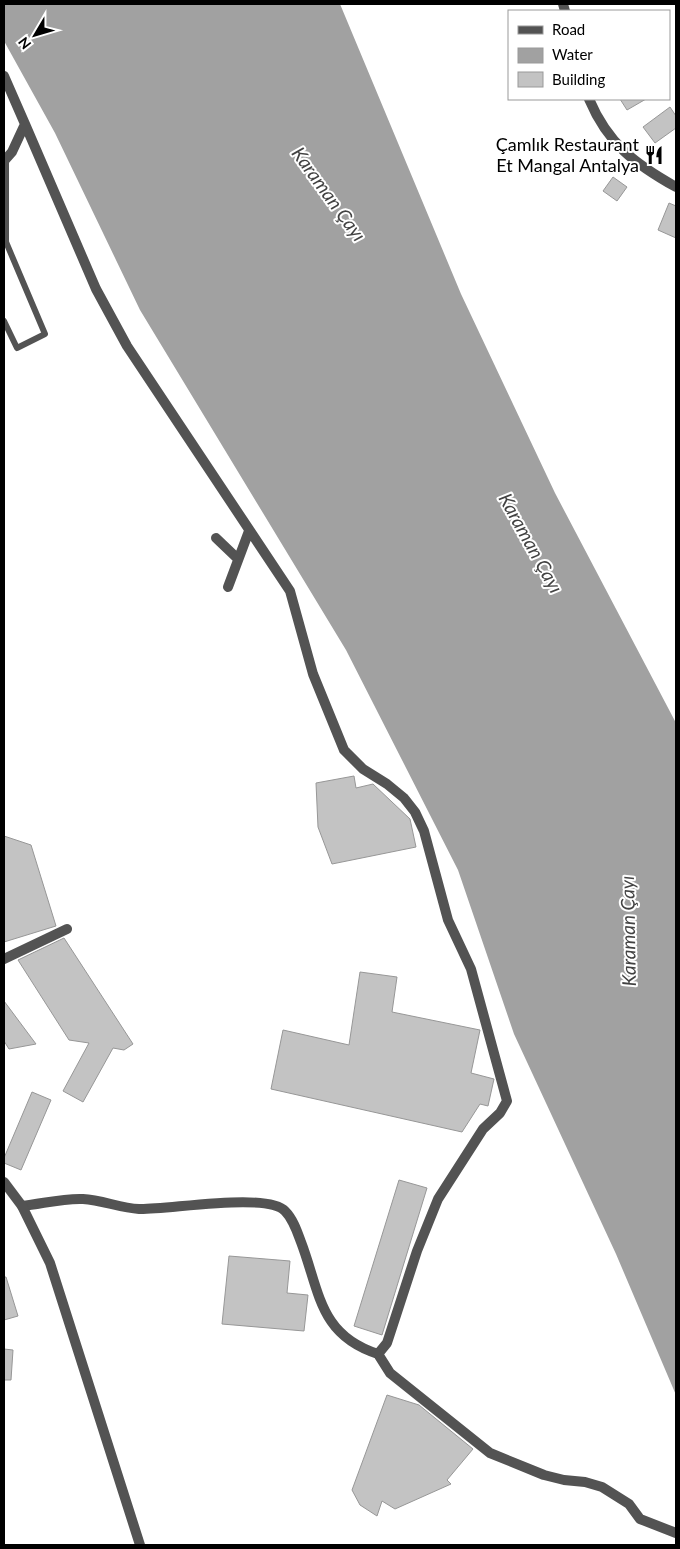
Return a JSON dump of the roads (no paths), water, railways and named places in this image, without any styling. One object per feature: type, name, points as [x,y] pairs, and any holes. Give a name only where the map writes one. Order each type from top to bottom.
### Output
[{"type":"street","points":[[4,76],[96,289],[123,338],[191,438],[249,531],[290,591],[313,674],[344,750],[363,769],[387,784],[404,798],[418,818],[424,831],[448,920],[471,968],[505,1087],[507,1101],[500,1113],[483,1129],[438,1199],[417,1251],[387,1343],[378,1354]]},
{"type":"street","points":[[590,100],[616,143],[642,168],[676,187]]},
{"type":"street","points":[[5,160],[12,152],[25,124]]},
{"type":"street","points":[[228,587],[249,531]]},
{"type":"street","points":[[216,538],[238,559]]},
{"type":"street","points":[[4,958],[67,929]]},
{"type":"street","points":[[4,1182],[22,1206],[50,1263],[140,1545]]},
{"type":"street","points":[[22,1206],[82,1199],[138,1209],[259,1202],[284,1210],[294,1223],[312,1270],[325,1313],[349,1340],[364,1349],[378,1354],[390,1373],[490,1453],[544,1475],[564,1480],[586,1482],[602,1488],[629,1504],[640,1519],[676,1533]]},
{"type":"lane","points":[[4,321],[17,348],[45,334],[5,242],[5,160]]},
{"type":"water","name":"Karaman Çayı","points":[[4,4],[340,4],[461,294],[555,493],[676,723],[676,1395],[616,1254],[514,1034],[458,870],[346,650],[140,310],[55,133],[4,41]]},
{"type":"place","name":"Çamlık Restaurant Et Mangal Antalya","points":[[654,155]]}]
